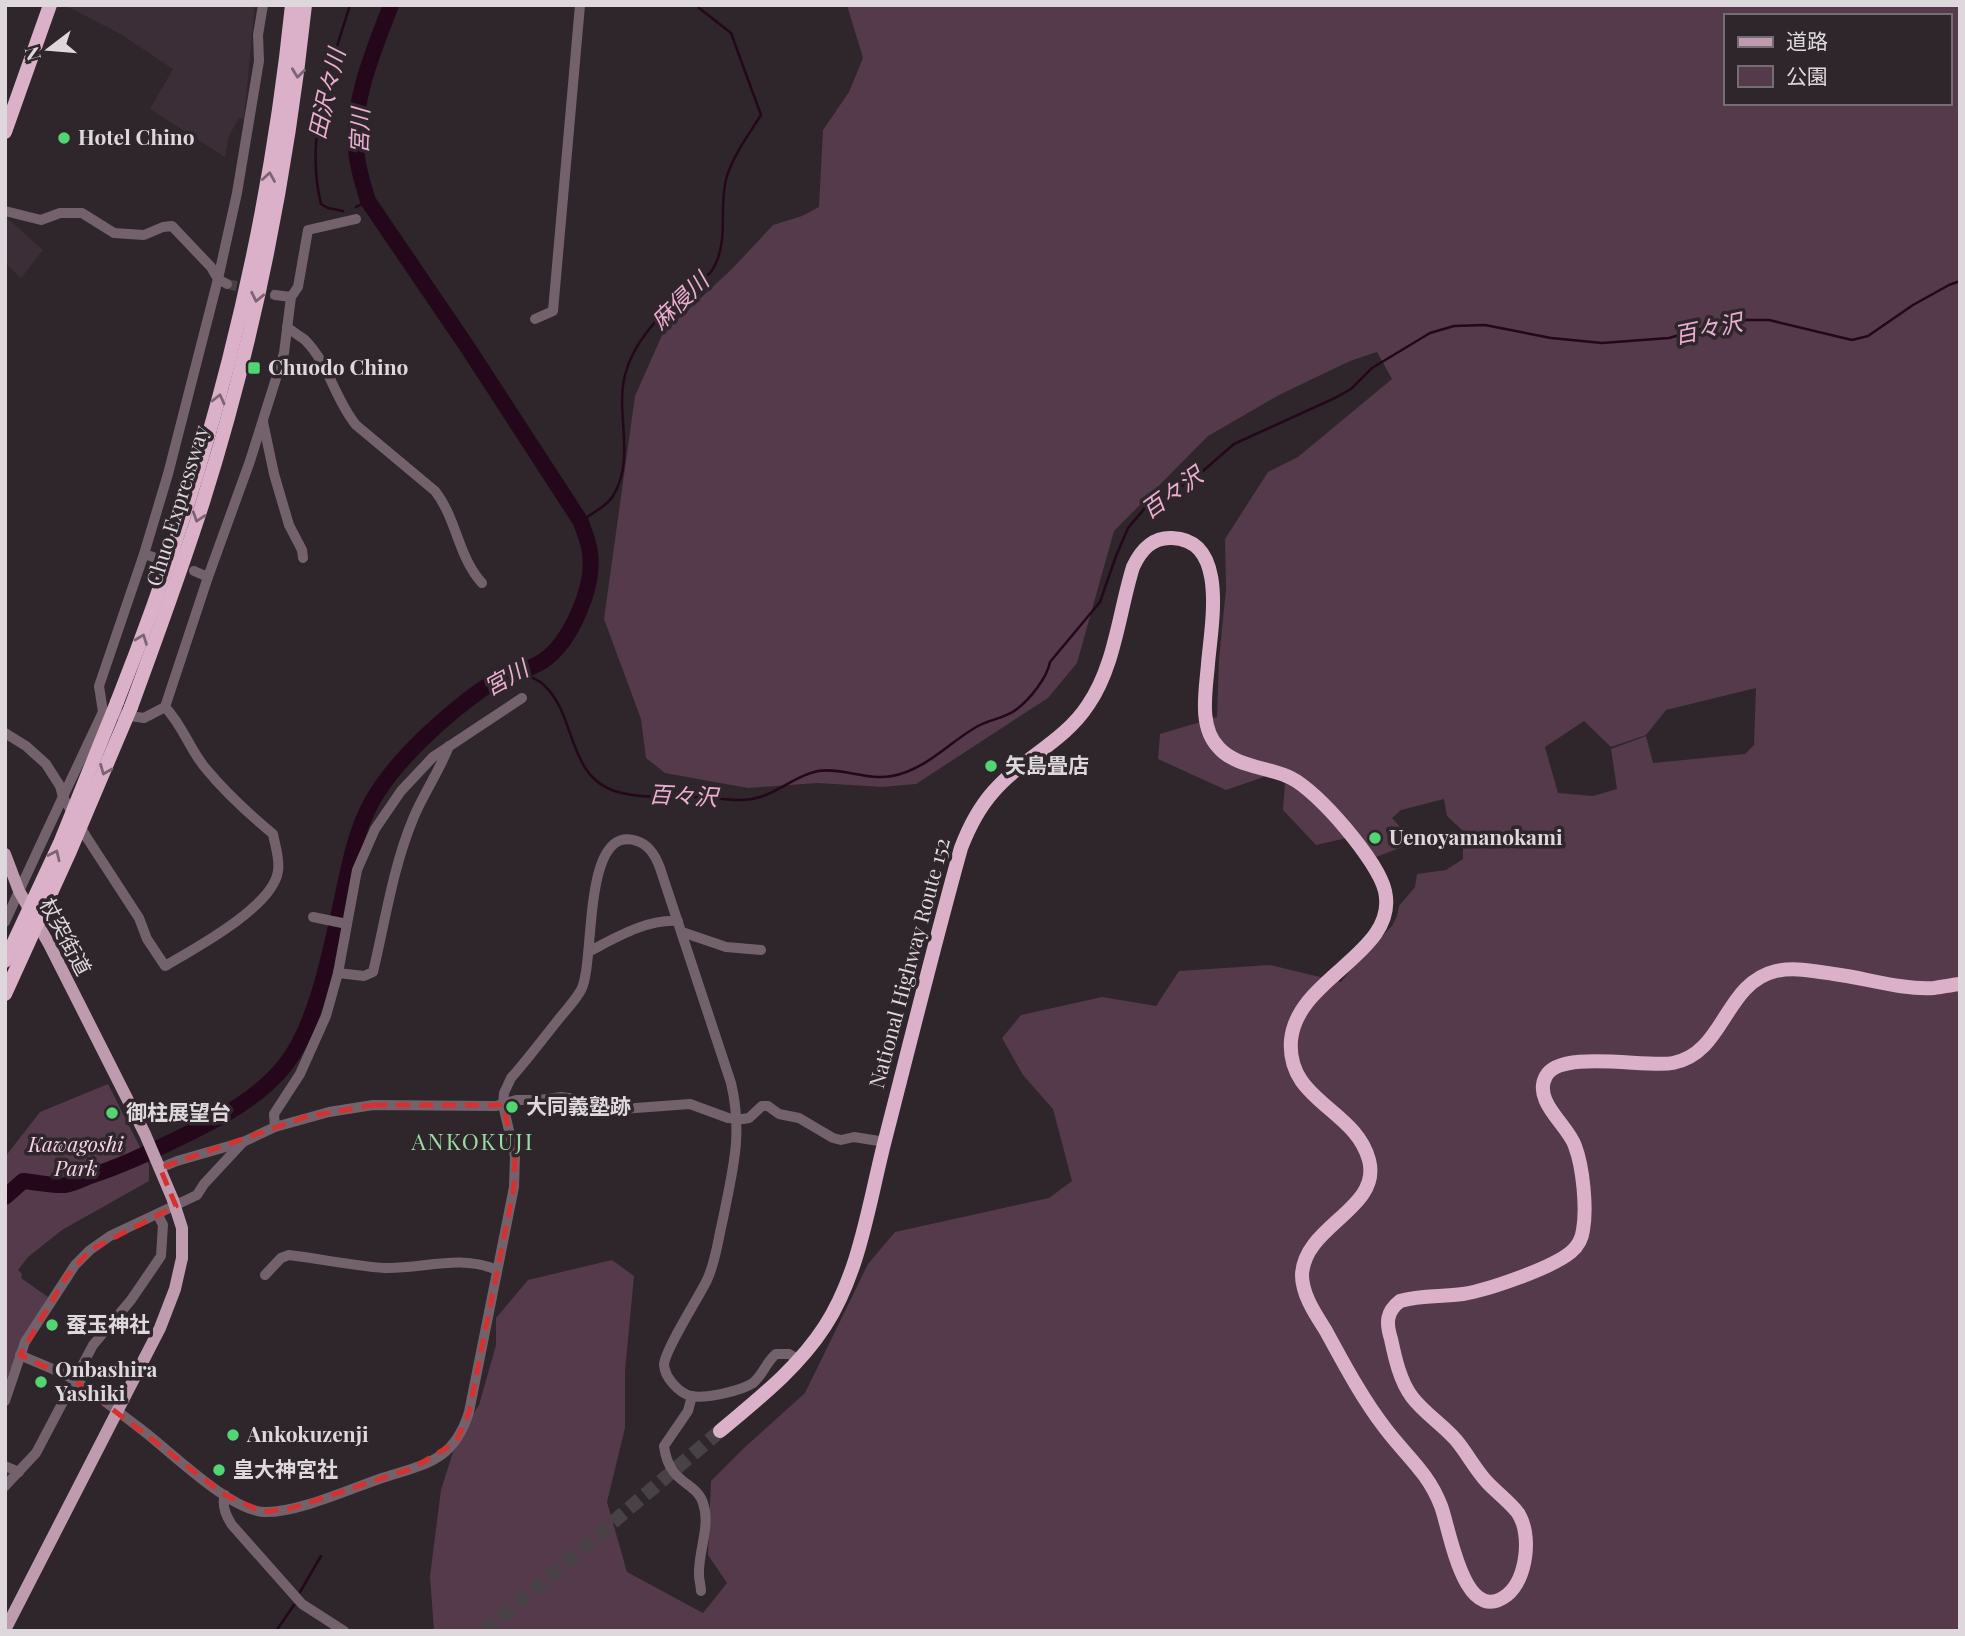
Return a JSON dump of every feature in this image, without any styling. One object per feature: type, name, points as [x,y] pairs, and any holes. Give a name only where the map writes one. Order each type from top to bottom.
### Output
[{"type":"highway","points":[[5,132],[50,5]]},
{"type":"highway","name":"Chuo Expressway","points":[[5,994],[49,899],[124,705],[211,430],[262,215],[280,109],[292,5]]},
{"type":"highway","name":"Chuo Expressway","points":[[5,961],[171,601],[204,500],[243,361],[274,216],[291,121],[306,5]]},
{"type":"highway","name":"National Highway Route 152","points":[[720,1431],[799,1360],[824,1328],[850,1273],[958,856],[968,830],[993,790],[1066,731],[1097,692],[1108,663],[1133,567],[1150,543],[1163,538],[1180,538],[1196,545],[1205,556],[1210,569],[1213,609],[1205,704],[1210,735],[1219,748],[1233,758],[1281,774],[1308,787],[1365,854],[1383,883],[1387,907],[1379,929],[1363,948],[1308,1000],[1291,1039],[1293,1061],[1301,1083],[1312,1097],[1348,1124],[1361,1140],[1370,1162],[1370,1180],[1363,1196],[1326,1229],[1309,1255],[1302,1280],[1314,1312],[1352,1380],[1387,1431],[1420,1466],[1433,1487],[1442,1507],[1462,1575],[1471,1591],[1479,1598],[1494,1601],[1504,1597],[1513,1588],[1524,1558],[1524,1526],[1517,1512],[1480,1475],[1455,1438],[1411,1395],[1403,1381],[1391,1343],[1388,1316],[1391,1308],[1400,1301],[1485,1289],[1553,1263],[1569,1254],[1579,1244],[1585,1218],[1576,1146],[1569,1132],[1546,1103],[1543,1090],[1545,1077],[1552,1069],[1563,1064],[1629,1061],[1672,1063],[1690,1057],[1707,1045],[1744,990],[1760,977],[1776,971],[1803,970],[1932,988],[1960,984]]},
{"type":"main road","name":"杖突街道","points":[[5,855],[19,891],[49,944],[145,1135],[182,1228],[182,1258],[175,1289],[160,1328],[5,1630]]},
{"type":"street","points":[[5,922],[45,831],[103,712],[99,686],[144,554],[222,281],[259,61],[258,35],[263,5]]},
{"type":"street","points":[[535,319],[553,311],[580,5]]},
{"type":"street","points":[[5,211],[41,220],[60,213],[82,213],[114,233],[144,235],[172,226],[222,281]]},
{"type":"street","points":[[103,712],[144,718],[165,707],[284,353],[292,297],[298,287],[308,230],[356,219]]},
{"type":"street","points":[[275,295],[292,297]]},
{"type":"street","points":[[287,327],[306,341],[356,425],[435,491],[444,502],[467,563],[482,583]]},
{"type":"street","points":[[263,420],[274,474],[289,525],[299,543],[303,558]]},
{"type":"street","points":[[144,554],[159,559]]},
{"type":"street","points":[[194,571],[208,577]]},
{"type":"street","points":[[275,1127],[274,1114],[300,1074],[326,1016],[338,973],[357,870],[375,829],[401,791],[433,757],[522,698]]},
{"type":"street","points":[[5,733],[26,746],[46,764],[60,786],[63,797],[139,918],[147,939],[165,966],[227,930],[271,888],[278,872],[273,834],[235,803],[207,771],[179,722],[165,707]]},
{"type":"street","points":[[338,973],[364,976],[373,972],[397,869],[413,819],[449,747]]},
{"type":"street","points":[[20,1355],[74,1380],[225,1495],[253,1510],[279,1511],[413,1468],[447,1452],[463,1431],[469,1412],[516,1169],[503,1093],[511,1078],[581,991],[588,973],[599,866],[606,852],[620,842],[635,840],[656,857],[731,1083],[737,1119],[737,1153],[714,1263],[666,1355],[664,1365],[667,1375],[674,1385],[692,1396],[741,1389],[757,1378],[776,1354],[789,1354],[799,1360]]},
{"type":"street","points":[[315,917],[346,924]]},
{"type":"street","points":[[590,951],[616,937],[663,920],[678,921]]},
{"type":"street","points":[[682,932],[726,947],[761,950]]},
{"type":"street","points":[[159,1165],[243,1142],[275,1127],[329,1112],[373,1105],[503,1105],[516,1100],[570,1097],[610,1108],[691,1104],[737,1119],[749,1118],[762,1106],[768,1106],[779,1114],[799,1118],[833,1138],[854,1137],[884,1142]]},
{"type":"street","points":[[5,1401],[25,1342],[66,1277],[90,1250],[110,1236],[197,1195],[243,1142]]},
{"type":"street","points":[[5,1486],[36,1452],[93,1345],[131,1300],[162,1256],[163,1225],[158,1215]]},
{"type":"street","points":[[265,1275],[281,1258],[289,1255],[385,1268],[410,1267],[432,1262],[473,1262],[497,1270]]},
{"type":"street","points":[[692,1396],[688,1411],[664,1446],[666,1459],[674,1475],[702,1498],[705,1509],[704,1541],[698,1574],[701,1591]]},
{"type":"street","points":[[5,1466],[19,1472]]},
{"type":"street","points":[[225,1495],[222,1501],[226,1517],[232,1525],[302,1604],[344,1631]]},
{"type":"highlighted area","points":[[373,1105],[503,1105],[515,1156],[514,1187],[469,1412],[456,1442],[413,1468],[292,1508],[263,1512],[225,1495],[74,1380],[20,1355],[66,1277],[90,1250],[176,1206],[160,1168],[305,1117]]},
{"type":"shaded area","points":[[65,5],[255,5],[244,119],[239,118],[229,136],[225,157],[150,109],[173,69],[122,35]]},
{"type":"shaded area","points":[[5,216],[43,250],[21,278],[5,263]]},
{"type":"green space","points":[[847,5],[1960,5],[1960,1631],[434,1631],[430,1576],[441,1490],[453,1452],[464,1437],[470,1419],[479,1405],[496,1345],[496,1318],[528,1280],[612,1260],[634,1276],[625,1371],[625,1428],[607,1502],[627,1572],[703,1613],[727,1583],[708,1555],[711,1481],[805,1393],[868,1264],[895,1232],[1049,1198],[1072,1181],[1053,1109],[1023,1075],[1002,1038],[1021,1015],[1102,997],[1156,1006],[1179,971],[1270,965],[1341,982],[1360,958],[1392,926],[1399,906],[1415,887],[1417,874],[1446,870],[1463,859],[1463,831],[1447,816],[1444,799],[1401,810],[1392,818],[1404,831],[1405,846],[1376,857],[1360,835],[1316,845],[1283,810],[1286,769],[1226,790],[1158,759],[1160,734],[1217,717],[1226,589],[1225,539],[1268,472],[1298,457],[1392,379],[1377,352],[1350,361],[1279,395],[1208,436],[1114,531],[1077,663],[1048,698],[916,784],[883,787],[818,783],[748,788],[665,773],[646,758],[641,719],[604,619],[635,396],[663,333],[732,269],[773,225],[802,216],[819,207],[823,130],[849,92],[863,58]],"holes":[[[1756,688],[1754,745],[1745,754],[1653,763],[1646,736],[1611,749],[1617,789],[1593,796],[1558,793],[1545,747],[1584,721],[1611,747],[1646,735],[1666,710]]]},
{"type":"green space","name":"Kawagoshi Park","points":[[108,1084],[149,1165],[149,1181],[62,1230],[28,1257],[18,1270],[22,1274],[21,1278],[48,1297],[15,1358],[5,1384],[5,1157],[40,1112]]},
{"type":"waterway","name":"田沢々川","points":[[343,211],[321,204],[316,153],[322,103],[350,5]]},
{"type":"waterway","name":"宮川","points":[[5,1197],[23,1181],[68,1184],[132,1160],[219,1118],[262,1089],[274,1077],[297,1047],[314,1007],[328,963],[355,843],[371,802],[412,750],[439,723],[488,686],[536,665],[553,652],[563,641],[585,597],[591,566],[588,541],[581,522],[368,201],[357,155],[357,111],[366,75],[391,5]]},
{"type":"waterway","name":"麻侵川","points":[[581,522],[610,500],[620,482],[624,451],[623,390],[625,375],[634,351],[657,320],[705,278],[715,265],[722,243],[723,198],[727,176],[761,115],[731,33],[699,8],[699,5]]},
{"type":"waterway","name":"田沢々川","points":[[356,207],[368,201]]},
{"type":"waterway","name":"百々沢","points":[[517,671],[545,686],[563,714],[574,745],[590,774],[602,785],[618,792],[650,797],[746,800],[768,794],[818,771],[883,777],[904,773],[927,762],[967,732],[1013,712],[1027,700],[1042,681],[1050,662],[1100,602],[1128,528],[1145,508],[1203,471],[1234,444],[1351,389],[1372,368],[1430,333],[1454,326],[1485,325],[1551,338],[1602,343],[1669,338],[1744,320],[1769,320],[1852,340],[1868,336],[1913,305],[1960,281]]},
{"type":"waterway","points":[[300,1592],[321,1556]]},
{"type":"waterway","points":[[276,1631],[294,1605]]},
{"type":"tunnel","points":[[227,284],[275,295]]},
{"type":"tunnel","points":[[485,1631],[720,1431]]},
{"type":"place","name":"Hotel Chino","points":[[64,138]]},
{"type":"place","name":"Chuodo Chino","points":[[254,368]]},
{"type":"place","name":"矢島畳店","points":[[991,766]]},
{"type":"place","name":"Uenoyamanokami","points":[[1375,838]]},
{"type":"place","name":"大同義塾跡","points":[[512,1107]]},
{"type":"place","name":"御柱展望台","points":[[112,1113]]},
{"type":"place","name":"蚕玉神社","points":[[52,1325]]},
{"type":"place","name":"Onbashira Yashiki","points":[[41,1382]]},
{"type":"place","name":"Ankokuzenji","points":[[233,1435]]},
{"type":"place","name":"皇大神宮社","points":[[219,1470]]},
{"type":"district","name":"ANKOKUJI","points":[[473,1142]]}]
